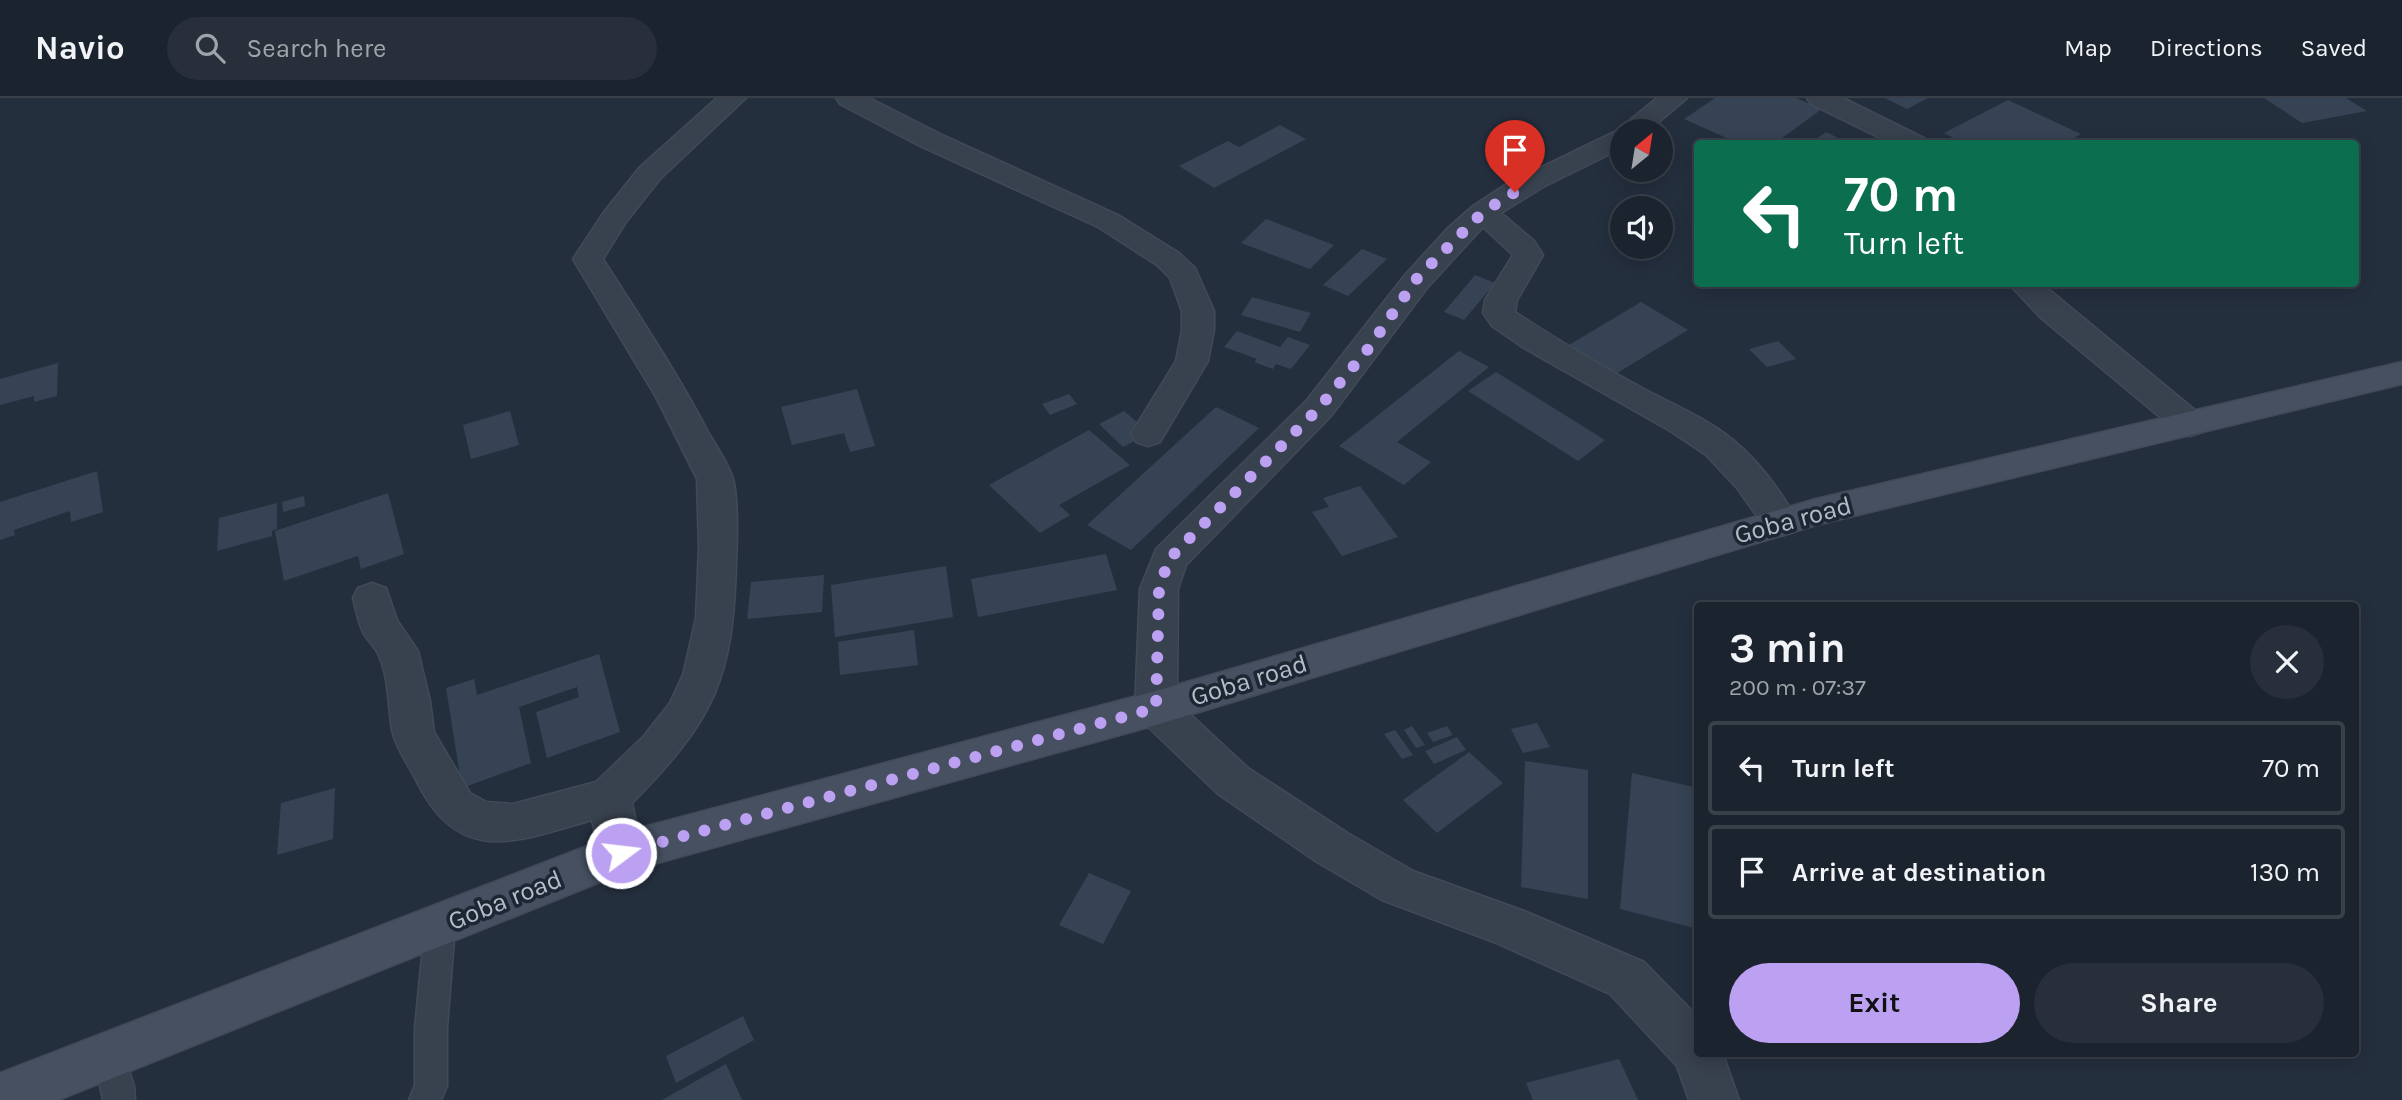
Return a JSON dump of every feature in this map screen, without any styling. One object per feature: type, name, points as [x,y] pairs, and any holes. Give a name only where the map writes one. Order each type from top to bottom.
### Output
[{"type":"main road","name":"Goba road","points":[[0,1098],[621,853],[1156,708],[1781,523],[2402,373]]},
{"type":"street","points":[[372,598],[379,625],[398,651],[411,702],[414,732],[434,774],[455,806],[479,821],[513,824],[609,797],[658,749],[685,713],[703,676],[715,618],[718,534],[715,479],[673,397],[587,259],[614,218],[650,173],[733,98]]},
{"type":"street","points":[[849,98],[930,140],[1108,221],[1168,258],[1184,275],[1198,311],[1198,330],[1192,361],[1148,434]]},
{"type":"street","points":[[1647,119],[1674,98]]},
{"type":"street","points":[[1820,98],[1906,140]]},
{"type":"street","points":[[1610,143],[1515,192],[1483,212],[1418,277],[1368,349],[1318,409],[1169,559],[1159,589],[1156,708],[1233,781],[1334,848],[1398,886],[1508,926],[1627,978],[1694,1049]]},
{"type":"street","points":[[1483,212],[1528,255],[1501,300],[1499,313],[1503,318],[1588,373],[1712,442],[1728,454],[1758,488],[1781,523]]},
{"type":"street","points":[[2027,287],[2051,310],[2190,424]]},
{"type":"street","points":[[609,797],[621,853]]},
{"type":"street","points":[[1699,1057],[1714,1100]]},
{"type":"lane","points":[[425,1100],[431,1086],[431,1028],[440,926]]},
{"type":"lane","points":[[109,1054],[119,1100]]},
{"type":"building","points":[[1715,98],[1796,98],[1822,109],[1779,140],[1731,140],[1684,119]]},
{"type":"building","points":[[1885,98],[1928,98],[1907,109]]},
{"type":"building","points":[[2264,98],[2346,98],[2367,111],[2302,123]]},
{"type":"building","points":[[2008,100],[2081,134],[2071,140],[1957,140],[1944,133]]},
{"type":"building","points":[[1280,125],[1306,139],[1214,188],[1179,166],[1228,141],[1239,147]]},
{"type":"building","points":[[1826,132],[1843,140],[1815,140]]},
{"type":"building","points":[[1266,219],[1334,245],[1310,269],[1241,243]]},
{"type":"building","points":[[1362,249],[1387,259],[1348,296],[1323,285]]},
{"type":"building","points":[[1475,275],[1495,283],[1464,320],[1444,312]]},
{"type":"building","points":[[1252,297],[1311,313],[1300,332],[1241,315]]},
{"type":"building","points":[[1641,302],[1688,330],[1614,375],[1569,345]]},
{"type":"building","points":[[1237,331],[1280,347],[1288,337],[1310,345],[1291,369],[1276,364],[1273,369],[1254,362],[1257,359],[1224,347]]},
{"type":"building","points":[[1778,341],[1796,359],[1767,367],[1749,349]]},
{"type":"building","points":[[1459,351],[1489,367],[1397,442],[1431,462],[1404,485],[1339,446]]},
{"type":"building","points":[[58,363],[57,396],[34,402],[34,396],[0,405],[0,379]]},
{"type":"building","points":[[1496,372],[1605,440],[1578,461],[1468,391]]},
{"type":"building","points":[[857,389],[875,446],[850,452],[844,433],[792,445],[781,407]]},
{"type":"building","points":[[1069,394],[1077,404],[1050,415],[1042,404]]},
{"type":"building","points":[[1216,407],[1259,428],[1131,550],[1087,525]]},
{"type":"building","points":[[510,411],[519,445],[471,459],[463,425]]},
{"type":"building","points":[[1124,411],[1150,433],[1123,447],[1099,424]]},
{"type":"building","points":[[1089,430],[1130,465],[1059,505],[1070,515],[1040,533],[989,485]]},
{"type":"building","points":[[97,471],[103,512],[71,522],[70,511],[14,530],[15,535],[0,540],[0,502]]},
{"type":"building","points":[[1360,486],[1398,537],[1342,556],[1312,512],[1329,507],[1323,498]]},
{"type":"building","points":[[388,493],[404,554],[361,569],[358,556],[284,581],[275,531]]},
{"type":"building","points":[[304,496],[305,506],[283,512],[282,502]]},
{"type":"building","points":[[277,503],[277,529],[272,531],[272,536],[217,551],[219,518]]},
{"type":"building","points":[[1106,554],[1117,590],[978,617],[971,579]]},
{"type":"building","points":[[946,566],[953,617],[835,637],[831,585]]},
{"type":"building","points":[[824,575],[822,612],[747,619],[751,582]]},
{"type":"building","points":[[914,630],[918,665],[840,675],[838,642]]},
{"type":"building","points":[[599,654],[620,732],[547,758],[536,712],[579,697],[577,687],[519,707],[531,763],[462,788],[446,688],[474,679],[477,695]]},
{"type":"building","points":[[1537,723],[1550,747],[1523,753],[1511,729]]},
{"type":"building","points":[[1412,726],[1425,745],[1416,748],[1404,730]]},
{"type":"building","points":[[1447,726],[1453,735],[1433,742],[1427,733]]},
{"type":"building","points":[[1395,730],[1413,755],[1402,759],[1384,734]]},
{"type":"building","points":[[1457,737],[1466,750],[1434,764],[1425,751]]},
{"type":"building","points":[[1469,752],[1503,783],[1437,833],[1403,800]]},
{"type":"building","points":[[1525,761],[1588,770],[1588,899],[1521,887]]},
{"type":"building","points":[[1632,773],[1694,787],[1694,928],[1620,909]]},
{"type":"building","points":[[335,788],[333,839],[277,855],[281,803]]},
{"type":"building","points":[[1089,873],[1131,891],[1103,944],[1059,925]]},
{"type":"building","points":[[743,1016],[754,1040],[676,1083],[666,1056]]},
{"type":"building","points":[[1619,1059],[1638,1100],[1533,1100],[1526,1083]]},
{"type":"building","points":[[726,1064],[742,1100],[662,1100]]},
{"type":"route","points":[[621,853],[1156,708],[1159,589],[1169,559],[1318,409],[1368,349],[1418,277],[1483,212],[1515,192]]}]
